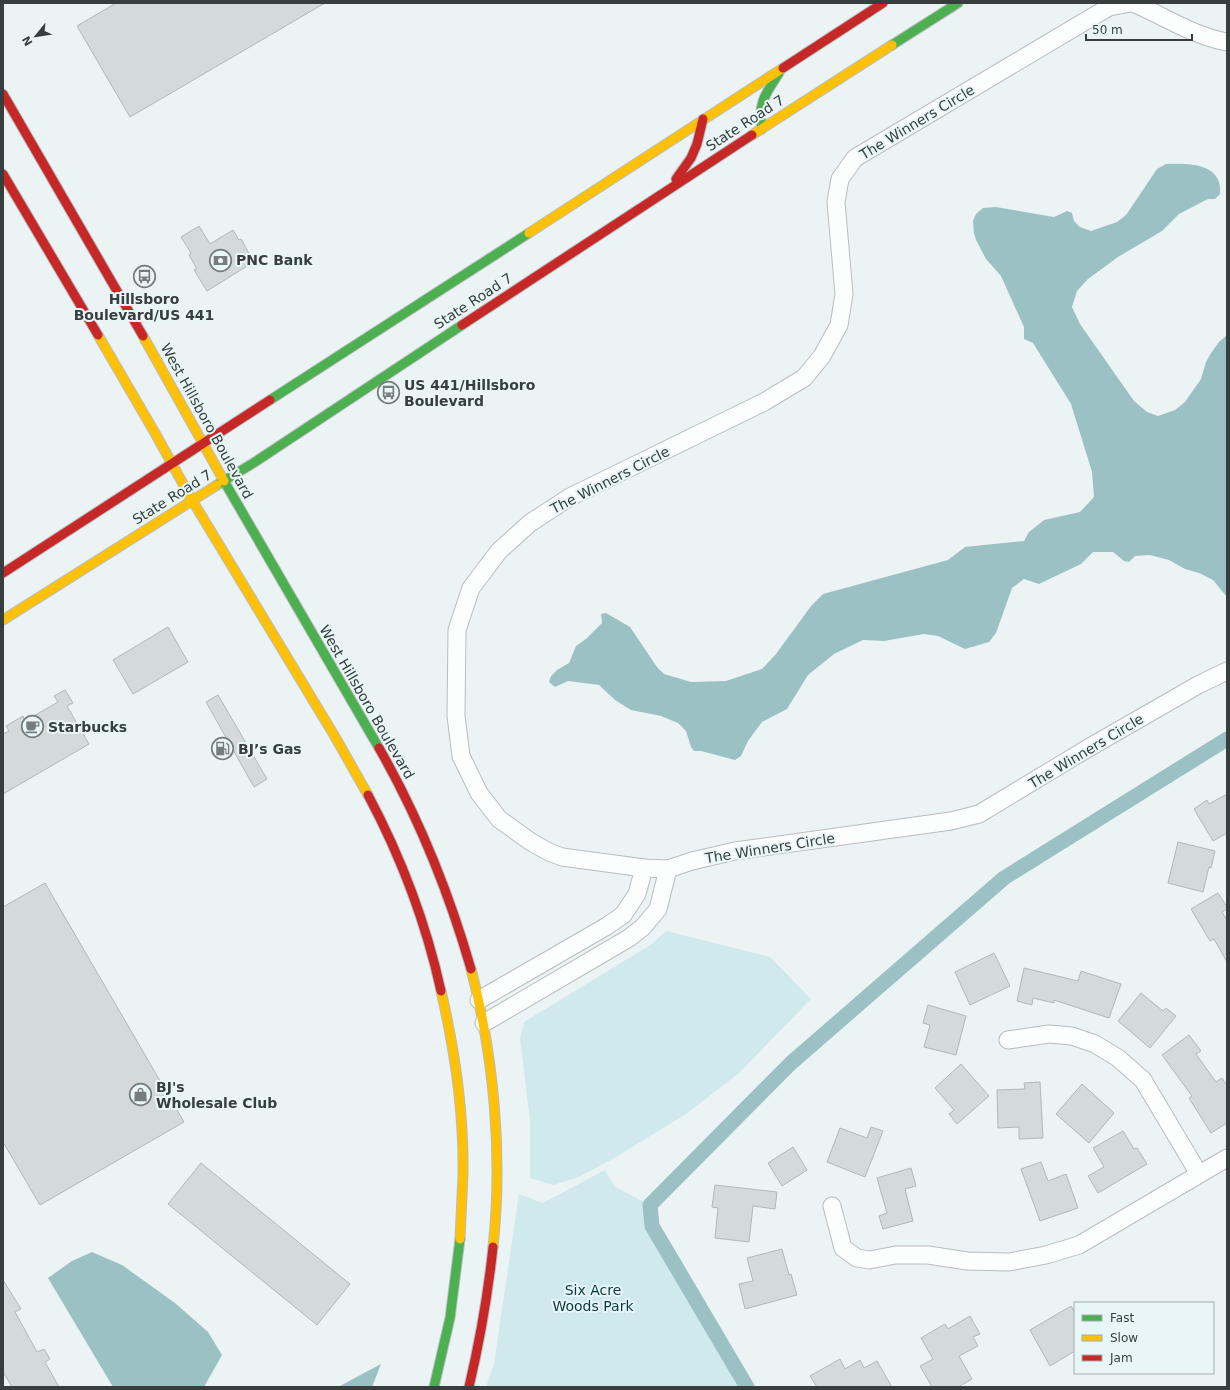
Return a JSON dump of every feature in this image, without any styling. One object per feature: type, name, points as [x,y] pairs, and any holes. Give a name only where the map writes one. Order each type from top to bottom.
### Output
[{"type":"main road","name":"State Road 7","points":[[3,573],[883,3]]},
{"type":"main road","name":"State Road 7","points":[[3,620],[192,500],[255,462],[670,188],[958,3]]},
{"type":"main road","points":[[762,129],[759,119],[759,108],[764,95],[783,67]]},
{"type":"main road","name":"West Hillsboro Boulevard","points":[[3,94],[124,301],[242,514],[392,771],[440,872],[465,948],[480,1022],[488,1052],[497,1148],[492,1260],[478,1351],[469,1387]]},
{"type":"main road","points":[[670,188],[691,158],[697,144],[703,119]]},
{"type":"main road","points":[[3,174],[192,500],[346,756],[385,827],[400,861],[422,921],[452,1013],[463,1158],[461,1233],[454,1292],[441,1362],[434,1387]]},
{"type":"street","name":"The Winners Circle","points":[[1227,42],[1187,30],[1155,12],[1132,3],[1109,7],[855,158],[840,179],[836,202],[844,294],[839,325],[822,356],[804,378],[764,402],[570,497],[530,523],[504,546],[471,588],[458,630],[456,716],[461,756],[479,793],[499,819],[531,842],[562,857],[644,868],[668,869],[692,861],[735,851],[951,821],[979,814],[1090,747],[1198,685],[1227,671]]},
{"type":"street","points":[[476,1001],[590,936],[623,915],[637,894],[644,868]]},
{"type":"street","points":[[480,1022],[600,955],[629,938],[643,927],[658,909],[668,869]]},
{"type":"street","points":[[590,936],[600,955]]},
{"type":"street","points":[[1008,1040],[1049,1034],[1072,1036],[1095,1044],[1118,1058],[1143,1080],[1199,1174]]},
{"type":"street","points":[[832,1206],[843,1248],[857,1258],[869,1260],[896,1255],[928,1255],[967,1261],[1009,1262],[1046,1255],[1079,1245],[1227,1158]]},
{"type":"green space","points":[[666,931],[770,957],[811,999],[739,1073],[686,1114],[616,1157],[579,1177],[553,1185],[530,1178],[530,1120],[520,1038],[524,1022],[652,944]]},
{"type":"green space","name":"Six Acre Woods Park","points":[[605,1170],[615,1187],[650,1205],[652,1226],[747,1387],[486,1387],[494,1364],[519,1194],[543,1203]]},
{"type":"shaded area","points":[[1166,164],[1185,164],[1203,167],[1216,176],[1220,194],[1215,199],[1208,199],[1179,214],[1162,231],[1118,257],[1088,279],[1077,291],[1072,307],[1080,324],[1134,401],[1147,412],[1158,416],[1175,410],[1185,402],[1201,379],[1206,362],[1211,353],[1219,342],[1227,335],[1227,597],[1213,580],[1199,573],[1185,569],[1169,560],[1150,555],[1135,556],[1129,562],[1124,561],[1113,552],[1093,552],[1081,564],[1039,584],[1024,579],[1012,588],[996,633],[989,642],[965,649],[938,636],[924,634],[884,641],[863,640],[834,654],[808,675],[787,709],[762,722],[748,741],[741,756],[735,760],[701,751],[694,751],[691,747],[686,731],[678,723],[661,716],[631,710],[615,700],[599,685],[568,681],[555,687],[549,682],[551,676],[557,670],[569,663],[576,646],[586,639],[602,623],[601,614],[606,613],[630,627],[657,667],[664,674],[691,682],[726,681],[762,669],[776,654],[811,606],[823,594],[948,560],[965,547],[1024,541],[1029,532],[1044,520],[1080,512],[1094,497],[1092,472],[1071,404],[1033,343],[1024,339],[1024,327],[1001,276],[986,259],[976,240],[973,221],[976,214],[983,208],[996,207],[1054,217],[1067,211],[1072,213],[1074,221],[1080,227],[1091,231],[1117,222],[1126,215],[1157,169]]},
{"type":"shaded area","points":[[92,1252],[122,1265],[175,1303],[208,1332],[222,1355],[204,1387],[113,1387],[48,1278],[72,1261]]},
{"type":"shaded area","points":[[381,1364],[372,1387],[338,1387]]},
{"type":"building","points":[[116,3],[325,3],[130,117],[77,26]]},
{"type":"building","name":"PNC Bank","points":[[199,226],[210,244],[233,230],[239,240],[241,239],[250,255],[248,256],[252,263],[207,291],[194,270],[197,269],[189,255],[191,253],[181,237]]},
{"type":"building","points":[[168,627],[188,662],[133,694],[113,660]]},
{"type":"building","points":[[65,690],[73,703],[67,706],[89,744],[3,794],[3,734],[9,731],[6,726],[23,716],[25,721],[58,702],[54,696]]},
{"type":"building","points":[[218,695],[267,779],[254,787],[206,702]]},
{"type":"building","points":[[1227,794],[1227,833],[1213,841],[1194,809],[1207,800],[1209,804]]},
{"type":"building","points":[[1178,842],[1215,851],[1211,868],[1209,867],[1203,892],[1168,883]]},
{"type":"building","points":[[45,883],[184,1122],[40,1205],[3,1142],[3,907]]},
{"type":"building","points":[[1218,893],[1227,907],[1227,909],[1222,912],[1227,920],[1227,962],[1214,939],[1210,941],[1191,909]]},
{"type":"building","points":[[994,953],[1010,986],[970,1005],[955,972]]},
{"type":"building","points":[[1024,968],[1078,981],[1081,971],[1121,984],[1109,1018],[1054,1000],[1054,1003],[1033,998],[1032,1005],[1017,1001]]},
{"type":"building","points":[[1141,993],[1163,1011],[1166,1008],[1176,1016],[1150,1048],[1118,1021]]},
{"type":"building","points":[[928,1005],[966,1016],[956,1055],[924,1047],[930,1025],[923,1023]]},
{"type":"building","points":[[1189,1035],[1201,1051],[1196,1054],[1216,1082],[1222,1078],[1227,1086],[1227,1123],[1211,1133],[1189,1098],[1192,1096],[1162,1055]]},
{"type":"building","points":[[961,1064],[989,1096],[957,1124],[949,1114],[954,1110],[935,1088]]},
{"type":"building","points":[[1040,1082],[1043,1138],[1019,1139],[1019,1127],[998,1128],[997,1090],[1025,1089],[1024,1083]]},
{"type":"building","points":[[1082,1084],[1114,1113],[1089,1143],[1056,1114]]},
{"type":"building","points":[[871,1127],[883,1131],[865,1177],[827,1162],[840,1128],[867,1138]]},
{"type":"building","points":[[1123,1131],[1134,1149],[1137,1148],[1147,1164],[1098,1193],[1088,1176],[1104,1167],[1093,1148]]},
{"type":"building","points":[[793,1147],[807,1170],[782,1186],[768,1163]]},
{"type":"building","points":[[1041,1162],[1048,1181],[1066,1174],[1078,1208],[1040,1221],[1021,1169]]},
{"type":"building","points":[[201,1163],[350,1284],[317,1325],[168,1204]]},
{"type":"building","points":[[911,1168],[916,1186],[905,1189],[913,1221],[883,1229],[879,1216],[887,1213],[877,1178]]},
{"type":"building","points":[[715,1185],[777,1192],[775,1209],[753,1206],[749,1242],[715,1238],[718,1208],[712,1207]]},
{"type":"building","points":[[782,1249],[789,1275],[791,1274],[797,1295],[745,1309],[739,1284],[753,1281],[747,1258]]},
{"type":"building","points":[[3,1280],[21,1309],[15,1312],[37,1352],[44,1349],[50,1359],[45,1362],[59,1387],[12,1387],[3,1372]]},
{"type":"building","points":[[1071,1306],[1074,1311],[1074,1352],[1050,1366],[1030,1330]]},
{"type":"building","points":[[970,1316],[980,1334],[973,1337],[978,1346],[959,1356],[972,1379],[958,1387],[932,1387],[920,1366],[933,1359],[921,1338],[945,1324],[948,1329]]},
{"type":"building","points":[[840,1359],[845,1369],[860,1360],[864,1368],[877,1361],[892,1387],[817,1387],[810,1376]]},
{"type":"waterway","points":[[747,1387],[652,1226],[650,1205],[791,1063],[1004,878],[1227,739]]},
{"type":"traffic: fast","points":[[892,45],[958,3]]},
{"type":"traffic: fast","points":[[762,129],[761,113],[764,99],[779,73]]},
{"type":"traffic: fast","points":[[270,400],[529,233]]},
{"type":"traffic: fast","points":[[217,485],[255,462],[462,325]]},
{"type":"traffic: fast","points":[[224,481],[379,748]]},
{"type":"traffic: fast","points":[[434,1387],[450,1318],[460,1239]]},
{"type":"traffic: slow","points":[[752,135],[892,45]]},
{"type":"traffic: slow","points":[[529,233],[783,68]]},
{"type":"traffic: slow","points":[[98,335],[192,500]]},
{"type":"traffic: slow","points":[[143,336],[224,481]]},
{"type":"traffic: slow","points":[[3,620],[217,485]]},
{"type":"traffic: slow","points":[[192,500],[334,735],[368,795]]},
{"type":"traffic: slow","points":[[471,969],[486,1037],[494,1107],[497,1178],[493,1247]]},
{"type":"traffic: slow","points":[[441,991],[458,1083],[462,1129],[463,1175],[460,1239]]},
{"type":"traffic: jam","points":[[783,68],[883,3]]},
{"type":"traffic: jam","points":[[3,94],[143,336]]},
{"type":"traffic: jam","points":[[676,179],[691,158],[697,144],[703,119]]},
{"type":"traffic: jam","points":[[462,325],[752,135]]},
{"type":"traffic: jam","points":[[3,174],[98,335]]},
{"type":"traffic: jam","points":[[3,573],[270,400]]},
{"type":"traffic: jam","points":[[379,748],[394,774],[432,856],[453,912],[471,969]]},
{"type":"traffic: jam","points":[[368,795],[402,866],[428,940],[441,991]]},
{"type":"traffic: jam","points":[[469,1387],[477,1352],[489,1282],[493,1247]]},
{"type":"place","name":"PNC Bank","points":[[221,260]]},
{"type":"place","name":"Hillsboro Boulevard/US 441","points":[[144,277]]},
{"type":"place","name":"US 441/Hillsboro Boulevard","points":[[388,393]]},
{"type":"place","name":"Starbucks","points":[[32,727]]},
{"type":"place","name":"BJ’s Gas","points":[[223,749]]},
{"type":"place","name":"BJ's Wholesale Club","points":[[140,1095]]}]
